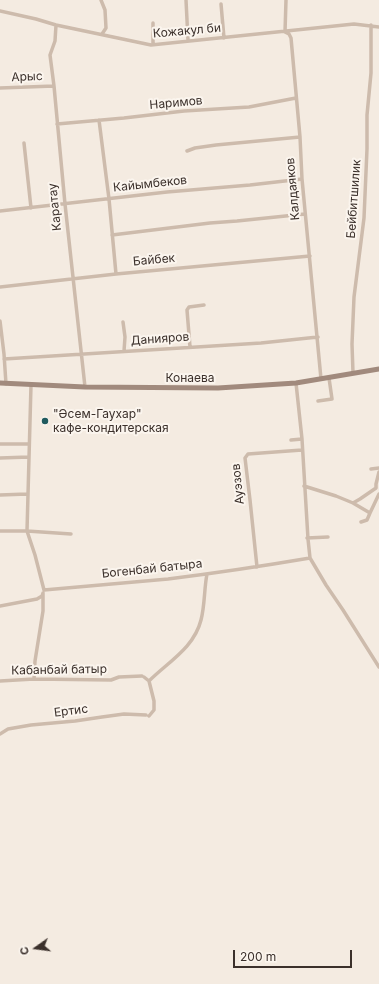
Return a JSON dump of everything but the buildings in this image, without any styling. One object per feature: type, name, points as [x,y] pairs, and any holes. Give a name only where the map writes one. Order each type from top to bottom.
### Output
[{"type":"main road","name":"Конаева","points":[[3,383],[85,387],[218,388],[296,383],[379,368]]},
{"type":"street","points":[[101,0],[105,10],[106,28],[102,34]]},
{"type":"street","points":[[186,0],[188,40]]},
{"type":"street","name":"Калдаяков","points":[[286,0],[285,32],[290,34],[291,38],[305,214],[321,379]]},
{"type":"street","points":[[221,4],[224,38]]},
{"type":"street","name":"Кожакул би","points":[[0,12],[151,45],[354,24],[379,26]]},
{"type":"street","points":[[153,44],[154,24]]},
{"type":"street","name":"Каратау","points":[[56,25],[55,41],[50,55],[85,387]]},
{"type":"street","name":"Бейбитшилик","points":[[353,373],[352,344],[354,298],[364,218],[367,115],[371,73],[371,25]]},
{"type":"street","name":"Арыс","points":[[0,88],[54,86]]},
{"type":"street","name":"Наримов","points":[[57,124],[184,111],[249,107],[296,98]]},
{"type":"street","points":[[99,120],[109,199],[116,274]]},
{"type":"street","points":[[187,151],[195,148],[216,145],[300,137]]},
{"type":"street","points":[[24,144],[31,208]]},
{"type":"street","name":"Кайымбеков","points":[[0,211],[167,192],[302,179]]},
{"type":"street","points":[[112,235],[210,223],[305,214]]},
{"type":"street","name":"Байбек","points":[[0,287],[116,274],[310,256]]},
{"type":"street","points":[[190,347],[187,310],[189,307],[204,305]]},
{"type":"street","points":[[0,321],[3,356],[3,383]]},
{"type":"street","points":[[123,322],[125,337],[124,351]]},
{"type":"street","name":"Данияров","points":[[3,356],[81,354],[318,337]]},
{"type":"street","points":[[318,401],[332,399],[329,378]]},
{"type":"street","points":[[296,383],[302,439],[310,558],[326,585],[371,652],[379,667]]},
{"type":"street","points":[[31,385],[27,531],[35,555],[44,592],[43,611],[34,661],[34,679]]},
{"type":"street","points":[[291,440],[302,439]]},
{"type":"street","points":[[0,444],[29,444]]},
{"type":"street","name":"Ауэзов","points":[[257,567],[245,458],[248,454],[302,450]]},
{"type":"street","points":[[0,458],[29,457]]},
{"type":"street","points":[[371,468],[379,468]]},
{"type":"street","points":[[361,522],[367,520],[379,494],[376,484],[379,472]]},
{"type":"street","points":[[304,486],[336,496],[353,503],[370,513]]},
{"type":"street","points":[[353,503],[378,487]]},
{"type":"street","points":[[0,495],[27,494]]},
{"type":"street","points":[[0,532],[27,531],[71,534]]},
{"type":"street","points":[[308,538],[328,537]]},
{"type":"street","name":"Богенбай батыра","points":[[0,606],[37,599],[42,596],[44,592],[95,585],[207,574],[310,558]]},
{"type":"street","points":[[149,681],[189,645],[198,631],[204,605],[207,574]]},
{"type":"street","name":"Кабанбай батыр","points":[[0,681],[34,679],[110,680],[119,677],[143,677],[149,681]]},
{"type":"street","name":"Ертис","points":[[0,734],[8,729],[32,725],[124,714],[147,715],[154,710],[154,701],[149,681]]},
{"type":"place","name":"\"Әсем-Гаухар\" кафе-кондитерская","points":[[45,421]]}]
